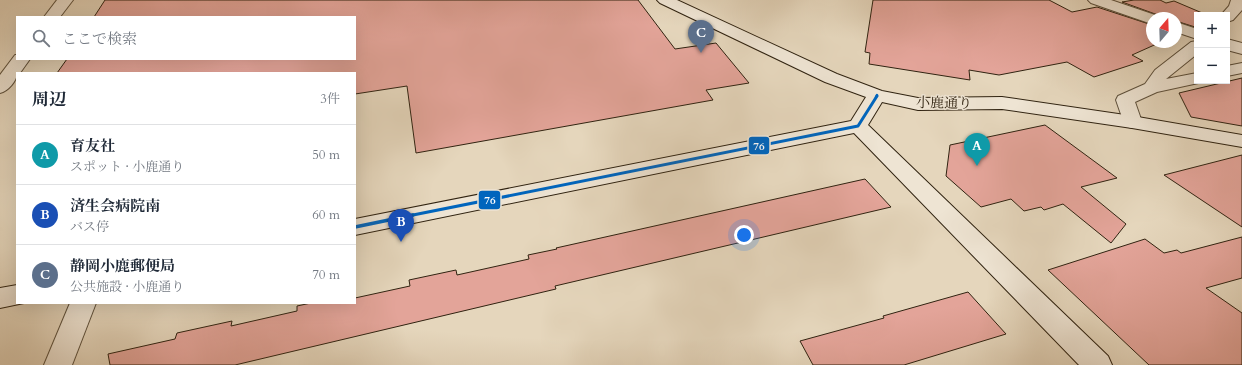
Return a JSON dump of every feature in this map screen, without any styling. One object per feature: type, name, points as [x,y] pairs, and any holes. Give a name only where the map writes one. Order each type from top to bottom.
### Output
[{"type":"street","points":[[53,16],[65,0]]},
{"type":"street","name":"小鹿通り","points":[[665,0],[831,78],[877,95],[918,104],[1002,103],[1132,122],[1242,141]]},
{"type":"street","points":[[1096,0],[1146,17]]},
{"type":"street","points":[[1230,15],[1236,8],[1239,0]]},
{"type":"street","points":[[1182,29],[1194,33]]},
{"type":"street","points":[[1230,45],[1242,49]]},
{"type":"street","points":[[1151,88],[1161,74],[1194,48]]},
{"type":"street","points":[[3,79],[20,60]]},
{"type":"street","points":[[1230,70],[1242,68]]},
{"type":"street","points":[[1132,122],[1125,100],[1151,88],[1194,79]]},
{"type":"street","points":[[356,227],[858,126],[877,95]]},
{"type":"street","points":[[858,126],[1098,365]]},
{"type":"street","points":[[0,298],[16,295]]},
{"type":"street","points":[[58,365],[83,304]]},
{"type":"building","points":[[105,0],[638,0],[675,49],[716,43],[749,83],[706,90],[713,100],[416,153],[407,86],[356,94],[356,72],[58,72],[66,60],[356,60],[356,16],[95,16]]},
{"type":"building","points":[[873,0],[1049,0],[1072,12],[1097,7],[1146,23],[1146,48],[1148,48],[1132,55],[1143,61],[1094,77],[1067,62],[999,75],[969,70],[970,80],[869,64],[870,53],[865,52]]},
{"type":"building","points":[[1134,0],[1160,0],[1166,3],[1174,1],[1200,12],[1194,12],[1194,27],[1182,23],[1182,12],[1150,12],[1122,2]]},
{"type":"building","points":[[1242,78],[1242,126],[1191,117],[1179,93],[1217,84],[1230,84],[1230,81]]},
{"type":"building","points":[[1045,125],[1117,178],[1081,187],[1126,224],[1111,243],[1063,204],[1044,210],[1041,207],[1024,211],[1011,199],[981,207],[946,176],[950,145]]},
{"type":"building","points":[[1242,155],[1242,227],[1164,175]]},
{"type":"building","points":[[865,179],[891,207],[555,286],[556,289],[235,365],[110,365],[108,354],[175,339],[177,333],[232,321],[231,326],[297,311],[297,306],[306,304],[356,304],[356,298],[410,286],[409,280],[456,270],[457,275],[529,259],[528,255],[557,249],[556,248]]},
{"type":"building","points":[[1242,237],[1242,278],[1206,288],[1242,313],[1242,365],[1149,365],[1048,270],[1145,239],[1164,253],[1177,250],[1181,253]]},
{"type":"building","points":[[968,292],[1006,334],[904,365],[813,365],[800,341],[884,318],[883,316]]},
{"type":"transit line","name":"76","points":[[356,227],[858,126],[877,95]]},
{"type":"place","name":"静岡小鹿郵便局","points":[[701,53]]},
{"type":"place","name":"育友社","points":[[977,166]]},
{"type":"place","name":"済生会病院南","points":[[401,242]]}]
